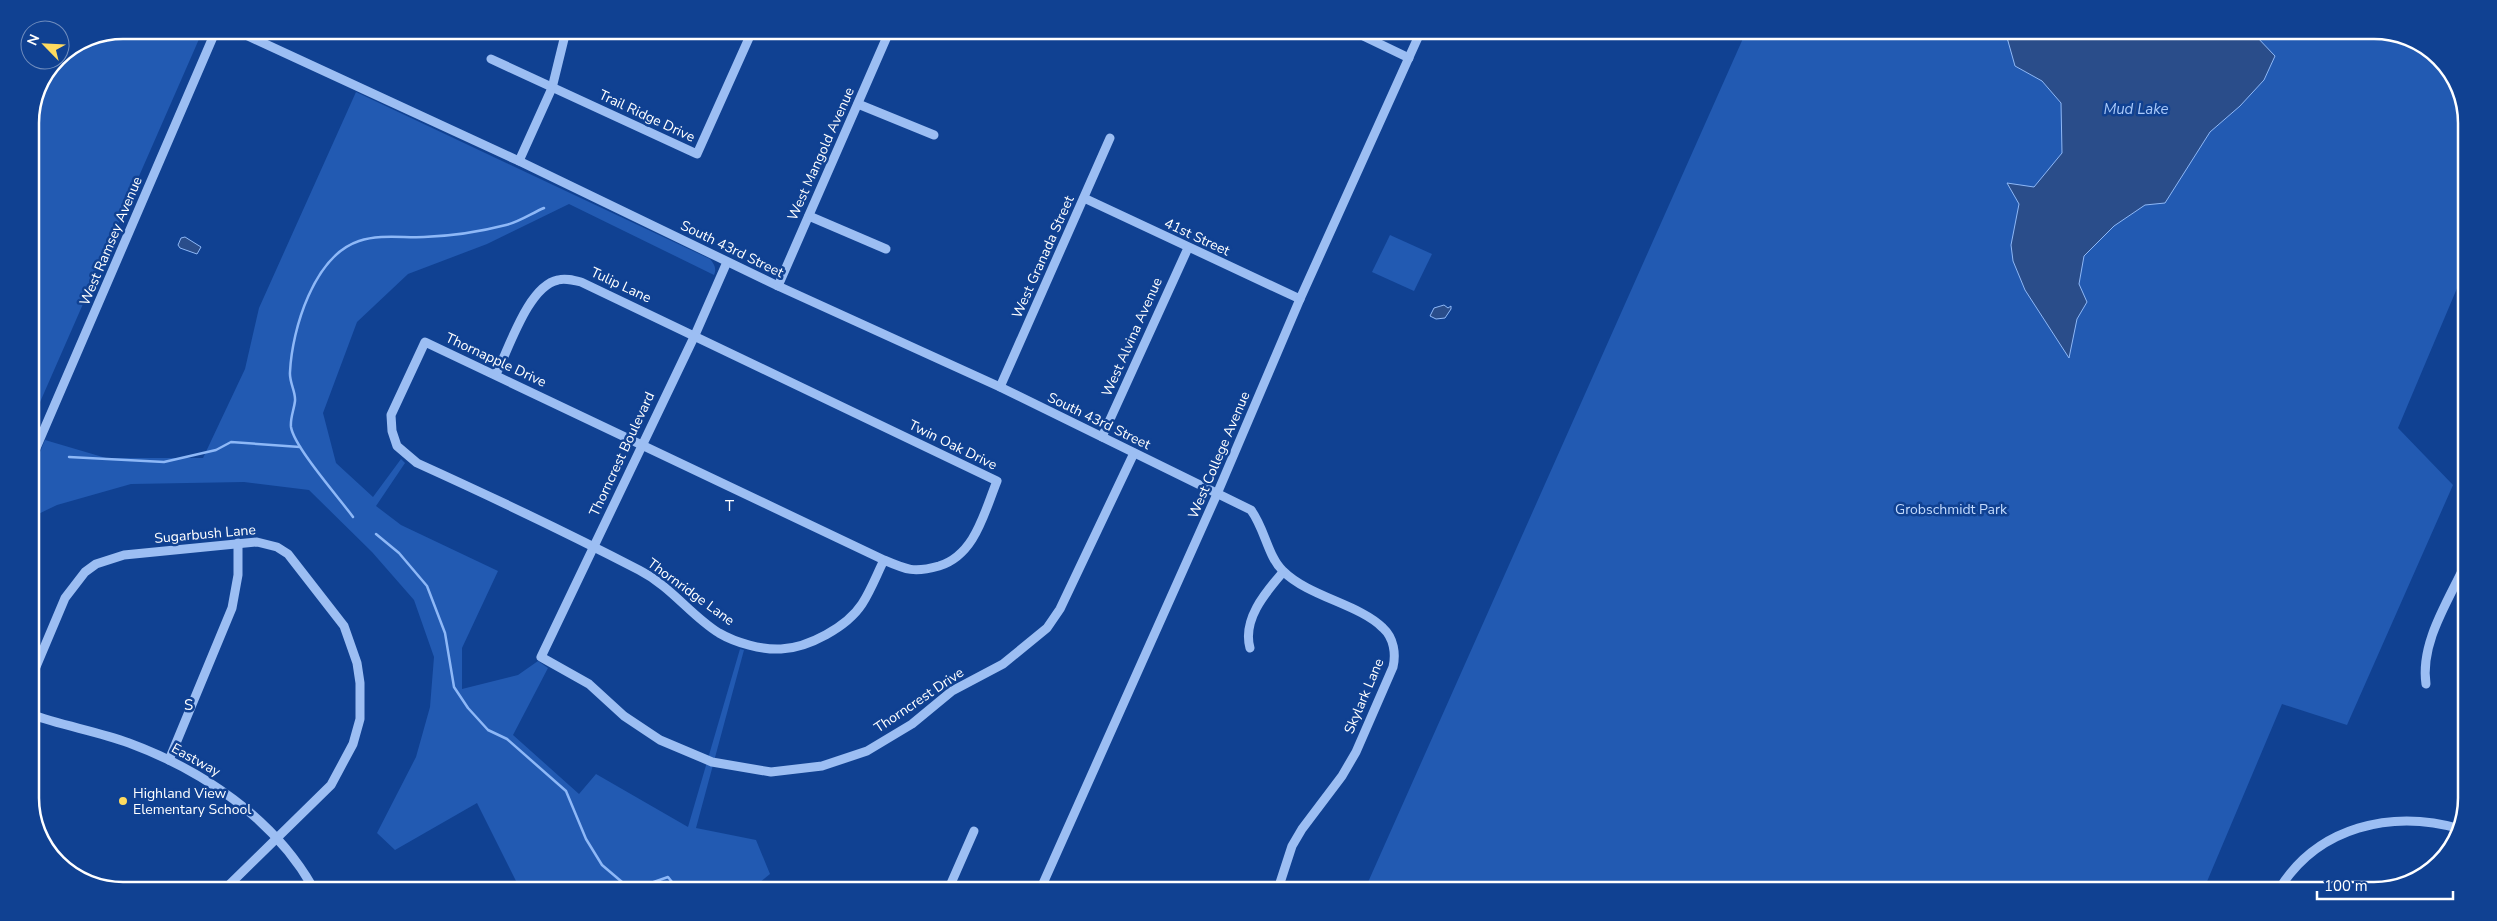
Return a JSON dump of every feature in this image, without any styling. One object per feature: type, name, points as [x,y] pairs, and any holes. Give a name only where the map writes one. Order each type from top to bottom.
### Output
[{"type":"street","name":"West Ramsey Avenue","points":[[39,441],[212,39]]},
{"type":"street","name":"South 43rd Street","points":[[255,39],[519,161],[778,286],[1000,387],[1217,494]]},
{"type":"street","points":[[519,161],[552,88],[564,39]]},
{"type":"street","name":"Trail Ridge Drive","points":[[552,88],[697,154],[749,39]]},
{"type":"street","name":"West Mangold Avenue","points":[[778,286],[886,39]]},
{"type":"street","points":[[1369,39],[1409,58]]},
{"type":"street","name":"West College Avenue","points":[[1044,882],[1217,494],[1300,299],[1417,39]]},
{"type":"street","points":[[491,59],[552,88]]},
{"type":"street","points":[[858,104],[934,135]]},
{"type":"street","name":"West Granada Street","points":[[1000,387],[1110,138]]},
{"type":"street","name":"41st Street","points":[[1084,198],[1300,299]]},
{"type":"street","points":[[809,216],[886,249]]},
{"type":"street","name":"West Alvina Avenue","points":[[1102,437],[1188,248]]},
{"type":"street","name":"Thorncrest Boulevard","points":[[542,657],[640,445],[695,335],[727,262]]},
{"type":"street","name":"Tulip Lane","points":[[496,374],[532,300],[543,287],[556,280],[580,282],[695,335]]},
{"type":"street","name":"Twin Oak Drive","points":[[640,445],[904,569],[919,571],[952,562],[973,540],[997,482],[695,335]]},
{"type":"street","name":"Thornapple Drive","points":[[594,547],[417,463],[397,446],[392,431],[391,415],[425,342],[496,374],[640,445]]},
{"type":"street","name":"Thorncrest Drive","points":[[542,657],[589,684],[624,716],[660,740],[683,752],[712,762],[771,772],[822,766],[867,750],[912,724],[952,691],[1003,664],[1047,628],[1060,609],[1134,453]]},
{"type":"street","name":"Skylark Lane","points":[[1217,494],[1251,510],[1261,523],[1272,555],[1283,572],[1313,591],[1374,621],[1385,629],[1396,655],[1393,667],[1356,752],[1342,776],[1302,829],[1292,846],[1280,882]]},
{"type":"street","points":[[169,760],[232,608],[238,575],[238,543]]},
{"type":"street","name":"Sugarbush Lane","points":[[39,660],[65,598],[85,572],[96,564],[124,555],[238,543],[265,543],[288,554],[344,626],[357,663],[360,683],[360,719],[353,744],[343,767],[318,801],[276,838],[232,882]]},
{"type":"street","name":"Thornridge Lane","points":[[594,547],[650,576],[672,592],[719,633],[738,641],[781,649],[807,643],[834,629],[848,618],[861,604],[884,560]]},
{"type":"street","points":[[1250,648],[1247,639],[1255,611],[1262,598],[1283,572]]},
{"type":"street","points":[[2426,684],[2423,667],[2428,648],[2458,580]]},
{"type":"street","name":"Eastway","points":[[39,717],[127,743],[169,760],[221,790],[252,815],[276,838],[309,882]]},
{"type":"street","points":[[2284,882],[2290,874],[2320,846],[2351,830],[2379,822],[2404,819],[2437,822],[2453,827]]},
{"type":"street","points":[[952,882],[974,831]]},
{"type":"green space","points":[[199,39],[39,404],[40,107],[45,91],[58,70],[70,70],[70,58],[91,45],[107,40]]},
{"type":"green space","name":"Grobschmidt Park","points":[[1743,39],[2385,39],[2411,47],[2430,60],[2441,72],[2454,96],[2458,118],[2458,286],[2398,428],[2453,485],[2347,725],[2282,704],[2207,882],[1368,882]]},
{"type":"green space","points":[[356,92],[710,259],[715,268],[714,275],[569,204],[487,244],[408,274],[357,322],[323,413],[336,463],[373,497],[401,459],[405,463],[376,506],[401,525],[498,571],[462,648],[462,689],[518,675],[538,661],[548,668],[513,735],[579,794],[596,774],[688,827],[740,649],[744,650],[696,828],[756,840],[770,874],[760,882],[516,882],[477,803],[395,850],[377,833],[416,757],[430,707],[434,657],[414,600],[372,552],[309,490],[244,482],[131,484],[57,505],[39,514],[39,454],[45,440],[106,458],[203,458],[245,369],[259,308]]},
{"type":"green space","points":[[1390,235],[1432,254],[1414,291],[1372,272]]},
{"type":"water","name":"Mud Lake","points":[[2007,39],[2259,39],[2275,56],[2264,80],[2240,106],[2210,132],[2165,203],[2145,205],[2114,226],[2084,256],[2079,284],[2087,302],[2077,319],[2069,358],[2025,290],[2013,261],[2011,245],[2019,204],[2007,183],[2034,187],[2062,153],[2061,103],[2042,81],[2015,66]]},
{"type":"water","points":[[185,237],[201,247],[197,254],[180,248],[178,245],[181,238]]},
{"type":"water","points":[[1444,305],[1448,308],[1451,306],[1445,318],[1436,319],[1430,316],[1434,308]]},
{"type":"waterway","points":[[353,517],[300,447],[291,427],[295,401],[290,376],[295,336],[308,296],[318,278],[343,249],[359,241],[375,238],[455,235],[475,232],[511,224],[544,208]]},
{"type":"waterway","points":[[69,457],[164,462],[216,450],[231,442],[300,447]]},
{"type":"waterway","points":[[376,534],[399,553],[427,586],[445,633],[454,687],[468,708],[488,730],[507,739],[566,791],[586,839],[602,865],[622,882]]},
{"type":"waterway","points":[[654,882],[668,877],[672,882]]},
{"type":"place","name":"Highland View Elementary School","points":[[123,801]]},
{"type":"district","name":"T","points":[[730,506]]},
{"type":"district","name":"S","points":[[189,705]]}]
